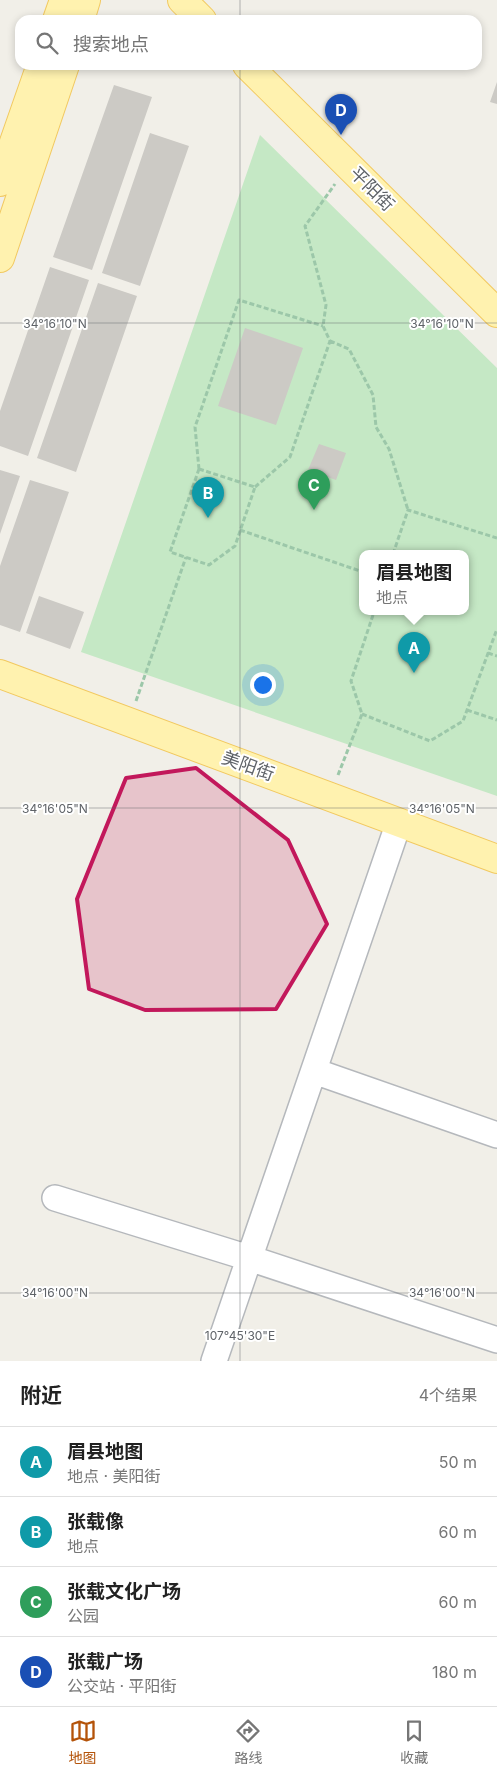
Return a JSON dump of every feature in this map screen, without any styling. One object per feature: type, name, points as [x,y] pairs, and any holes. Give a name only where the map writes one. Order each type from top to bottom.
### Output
[{"type":"main road","points":[[59,15],[64,0]]},
{"type":"main road","points":[[82,15],[86,0]]},
{"type":"main road","points":[[182,0],[197,15]]},
{"type":"main road","points":[[0,182],[39,70]]},
{"type":"main road","points":[[0,258],[63,70]]},
{"type":"main road","name":"平阳街","points":[[253,70],[497,313]]},
{"type":"main road","name":"美阳街","points":[[0,674],[497,859]]},
{"type":"street","points":[[214,1361],[399,822]]},
{"type":"street","points":[[314,1071],[497,1135]]},
{"type":"street","points":[[54,1198],[249,1258],[497,1340]]},
{"type":"path","points":[[348,165],[306,226],[326,305],[323,326],[330,341],[349,349],[373,396],[376,426],[390,449],[408,510],[394,550]]},
{"type":"path","points":[[323,326],[239,300],[195,427],[199,469],[170,552],[209,565],[235,546],[255,487],[290,457],[330,341]]},
{"type":"path","points":[[199,469],[255,487]]},
{"type":"path","points":[[408,510],[497,538]]},
{"type":"path","points":[[240,530],[359,571]]},
{"type":"path","points":[[128,722],[186,557]]},
{"type":"path","points":[[330,797],[362,714],[351,681],[373,615]]},
{"type":"path","points":[[362,714],[430,741],[462,721],[497,629]]},
{"type":"path","points":[[488,653],[497,656]]},
{"type":"path","points":[[467,710],[497,720]]},
{"type":"highlighted area","points":[[196,768],[288,840],[327,924],[276,1009],[145,1010],[89,989],[77,899],[126,778]]},
{"type":"green space","points":[[260,135],[497,368],[497,796],[81,652]]},
{"type":"building","points":[[497,82],[497,104],[490,102]]},
{"type":"building","points":[[114,85],[152,97],[92,270],[53,257]]},
{"type":"building","points":[[150,133],[189,146],[140,286],[102,273]]},
{"type":"building","points":[[50,267],[89,280],[28,456],[0,446],[0,411]]},
{"type":"building","points":[[98,283],[137,296],[76,472],[37,458]]},
{"type":"building","points":[[245,328],[303,348],[276,425],[218,406]]},
{"type":"building","points":[[319,444],[346,453],[336,480],[308,470]]},
{"type":"building","points":[[0,470],[20,476],[0,534]]},
{"type":"building","points":[[30,480],[69,492],[20,632],[0,625],[0,566]]},
{"type":"building","points":[[39,596],[84,612],[70,649],[26,633]]},
{"type":"place","name":"张载广场","points":[[341,135]]},
{"type":"place","name":"张载文化广场","points":[[314,510]]},
{"type":"place","name":"张载像","points":[[208,518]]},
{"type":"place","name":"眉县地图","points":[[414,673]]}]
